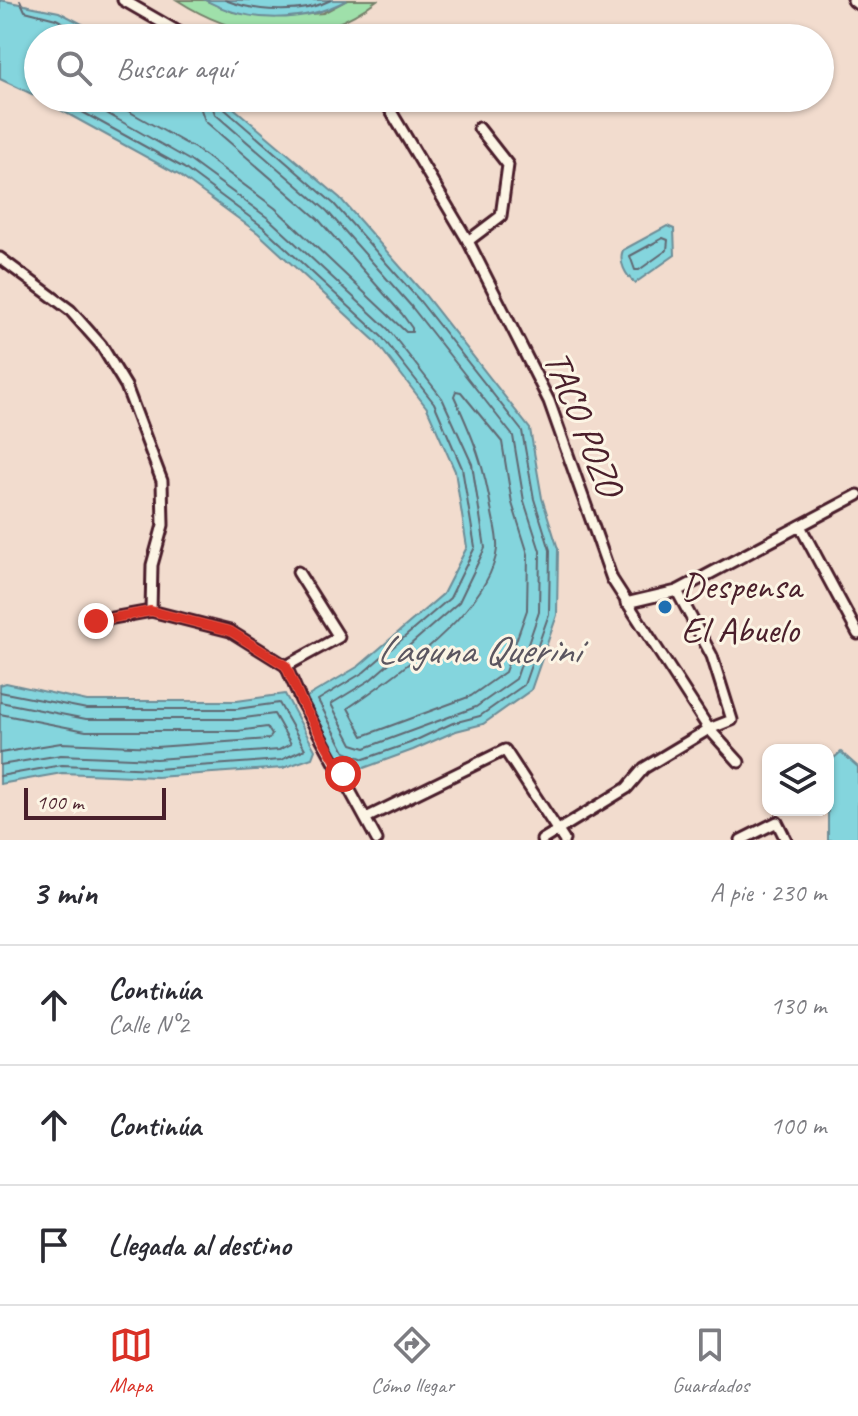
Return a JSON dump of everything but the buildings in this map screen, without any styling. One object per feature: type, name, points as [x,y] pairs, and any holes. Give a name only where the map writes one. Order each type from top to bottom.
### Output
[{"type":"street","points":[[123,0],[165,24]]},
{"type":"street","name":"TACO POZO","points":[[391,112],[468,241],[549,401],[612,579],[709,729],[739,762]]},
{"type":"street","points":[[468,241],[501,216],[508,165],[479,128]]},
{"type":"street","points":[[0,258],[70,310],[101,345],[126,386],[162,481],[163,525],[152,565],[151,611]]},
{"type":"street","points":[[626,603],[677,591],[858,495]]},
{"type":"street","points":[[800,526],[858,634]]},
{"type":"street","points":[[286,666],[339,637],[298,572]]},
{"type":"street","points":[[542,840],[561,835],[627,788],[644,768],[709,729],[732,720],[712,656],[677,591]]},
{"type":"street","points":[[96,621],[151,611],[230,631],[286,666],[302,703],[377,840]]},
{"type":"street","points":[[366,818],[505,750],[561,835]]},
{"type":"street","points":[[741,840],[777,822],[786,840]]},
{"type":"green space","points":[[177,0],[205,0],[233,12],[267,17],[323,13],[347,0],[377,0],[335,24],[225,24]]},
{"type":"water","points":[[0,0],[59,12],[82,24],[24,24],[24,90],[0,79]]},
{"type":"water","points":[[205,0],[347,0],[313,13],[276,18],[239,13]]},
{"type":"water","name":"Laguna Querini","points":[[64,112],[239,112],[340,198],[425,295],[530,429],[542,498],[558,549],[557,615],[531,690],[483,724],[456,731],[364,768],[340,760],[305,698],[359,666],[443,594],[467,547],[455,471],[427,408],[376,342],[258,233],[179,175]]},
{"type":"water","points":[[667,226],[674,229],[675,255],[635,283],[624,268],[623,250]]},
{"type":"water","name":"Laguna Querini","points":[[6,683],[87,701],[237,701],[285,694],[315,750],[312,758],[283,768],[157,777],[62,773],[0,784],[0,685]]},
{"type":"water","points":[[841,752],[858,767],[858,840],[828,840],[828,816],[834,816],[834,758]]},
{"type":"place","name":"Despensa El Abuelo","points":[[665,607]]},
{"type":"route","points":[[96,621],[151,611],[230,631],[286,666],[302,703],[343,774]]}]
